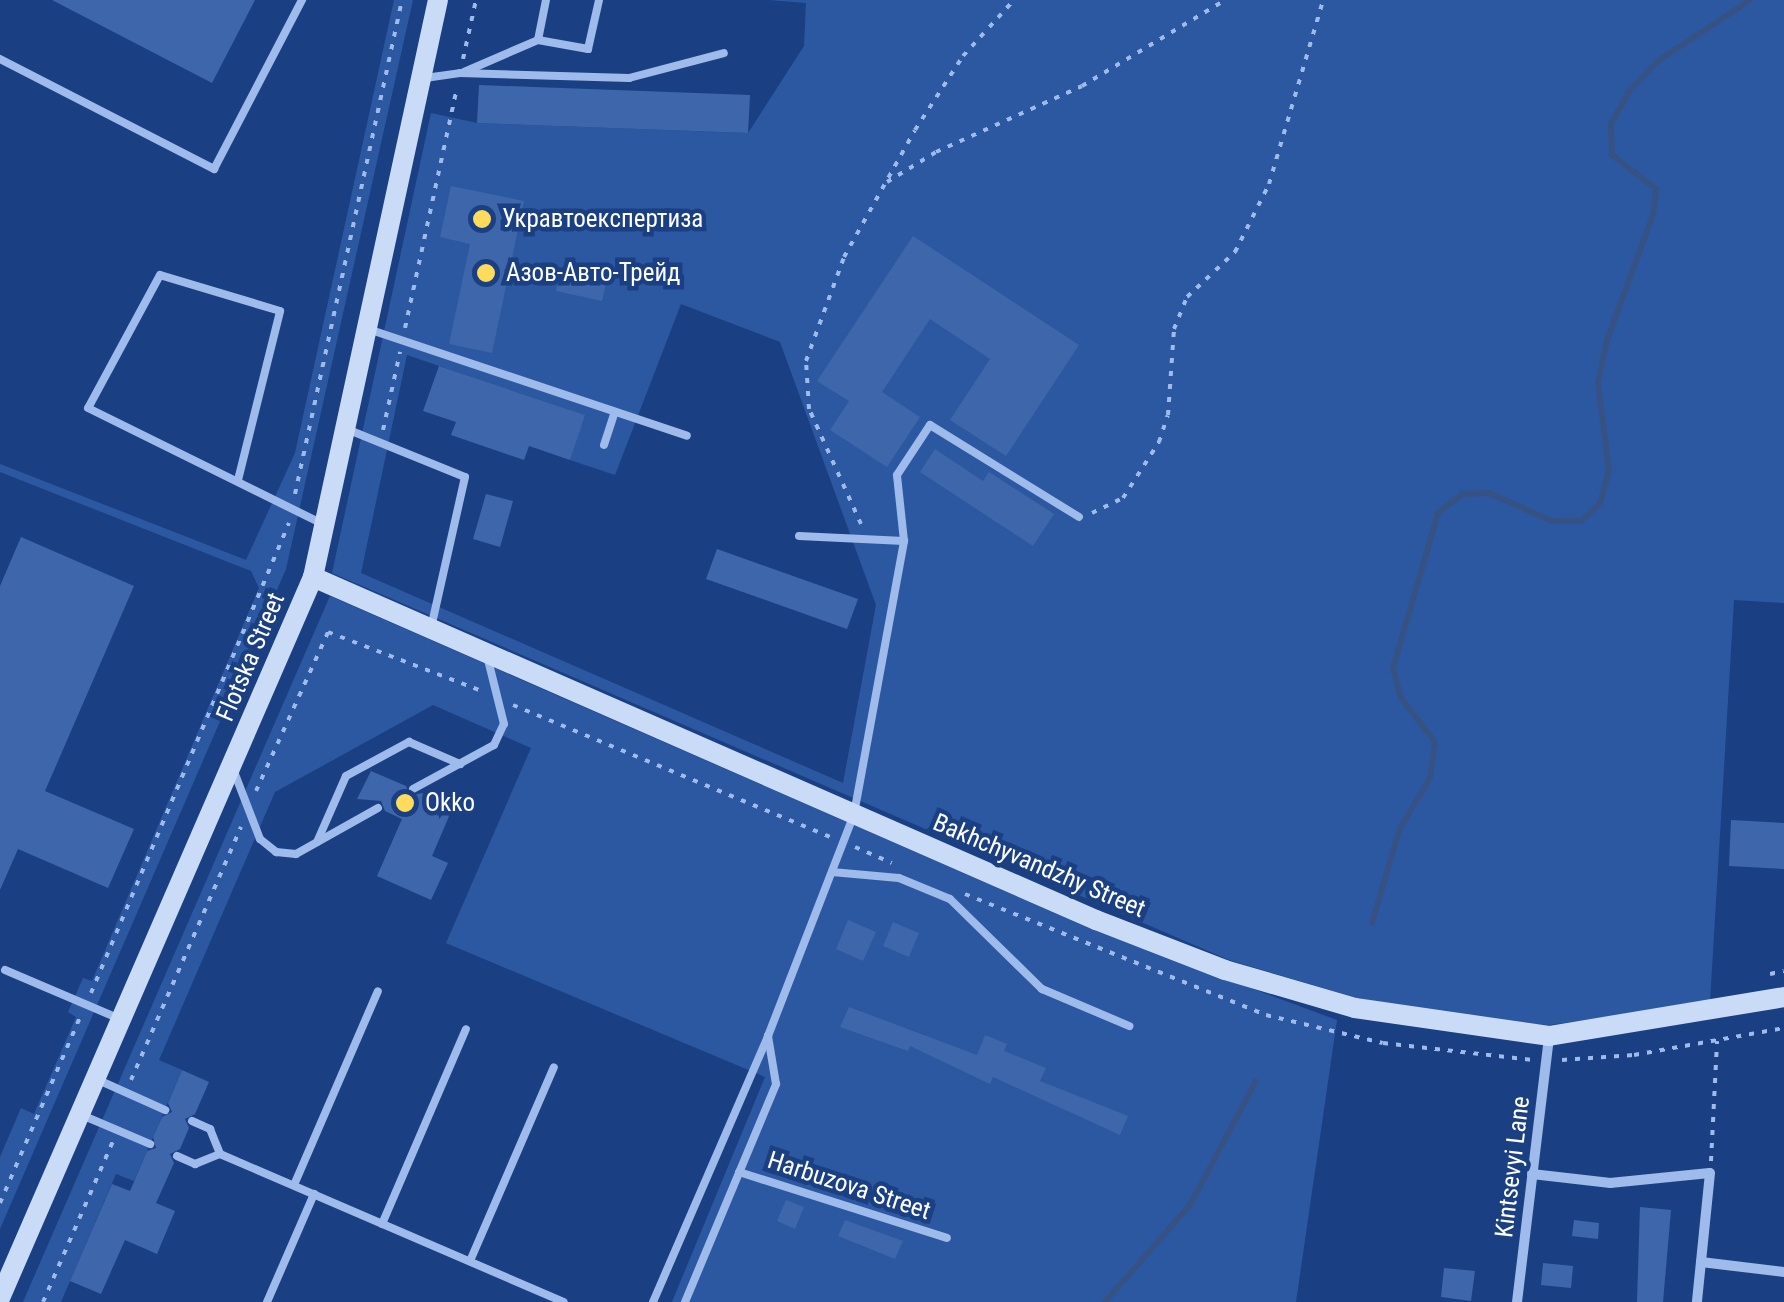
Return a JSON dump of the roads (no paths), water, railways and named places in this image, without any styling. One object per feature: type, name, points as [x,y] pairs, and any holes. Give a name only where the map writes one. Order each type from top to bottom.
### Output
[{"type":"street","name":"Flotska Street","points":[[0,1298],[4,1275],[80,1114],[313,577],[438,0]]},
{"type":"street","name":"Bakhchyvandzhy Street","points":[[313,577],[854,814],[1225,970],[1355,1008],[1548,1036],[1784,996]]},
{"type":"street","name":"Kintsevyi Lane","points":[[1518,1302],[1548,1036]]},
{"type":"street","points":[[1532,1174],[1610,1182],[1710,1173],[1697,1302]]},
{"type":"street","points":[[1701,1262],[1784,1272]]},
{"type":"lane","points":[[0,59],[214,170],[302,0]]},
{"type":"lane","points":[[538,40],[546,0]]},
{"type":"lane","points":[[460,73],[538,40],[588,49],[599,0]]},
{"type":"lane","points":[[421,79],[460,73],[629,78],[724,52]]},
{"type":"lane","points":[[238,480],[280,311],[160,274],[88,408],[324,525]]},
{"type":"lane","points":[[367,328],[687,436]]},
{"type":"lane","points":[[604,445],[615,412]]},
{"type":"lane","points":[[653,1302],[768,1036],[854,814],[904,541],[897,475],[930,425],[1079,517]]},
{"type":"lane","points":[[345,428],[465,477],[431,628]]},
{"type":"lane","points":[[799,536],[904,541]]},
{"type":"lane","points":[[413,789],[494,745],[504,724],[486,653]]},
{"type":"lane","points":[[317,842],[346,776],[393,750],[409,742],[460,764]]},
{"type":"lane","points":[[231,765],[260,838],[276,852],[296,854],[378,808]]},
{"type":"lane","points":[[832,872],[899,878],[950,899],[1042,989],[1129,1026]]},
{"type":"lane","points":[[5,970],[121,1020]]},
{"type":"lane","points":[[294,1186],[378,991]]},
{"type":"lane","points":[[382,1224],[466,1028]]},
{"type":"lane","points":[[685,1302],[776,1084],[768,1036]]},
{"type":"lane","points":[[470,1261],[554,1066]]},
{"type":"lane","points":[[95,1079],[165,1110]]},
{"type":"lane","points":[[80,1114],[150,1144]]},
{"type":"lane","points":[[192,1121],[210,1129],[220,1154],[564,1302]]},
{"type":"lane","points":[[176,1156],[195,1164],[220,1154]]},
{"type":"lane","name":"Harbuzova Street","points":[[740,1172],[948,1238]]},
{"type":"lane","points":[[267,1302],[314,1194]]},
{"type":"waterway","points":[[1372,923],[1400,828],[1430,778],[1435,742],[1401,698],[1393,668],[1438,513],[1462,494],[1489,493],[1552,521],[1581,521],[1600,504],[1609,471],[1598,383],[1607,340],[1653,215],[1656,189],[1612,155],[1611,124],[1629,91],[1658,61],[1750,0]]},
{"type":"waterway","points":[[1105,1302],[1190,1205],[1256,1081]]},
{"type":"place","name":"Укравтоекспертиза","points":[[482,219]]},
{"type":"place","name":"Азов-Авто-Трейд","points":[[486,273]]},
{"type":"place","name":"Okko","points":[[405,803]]}]
